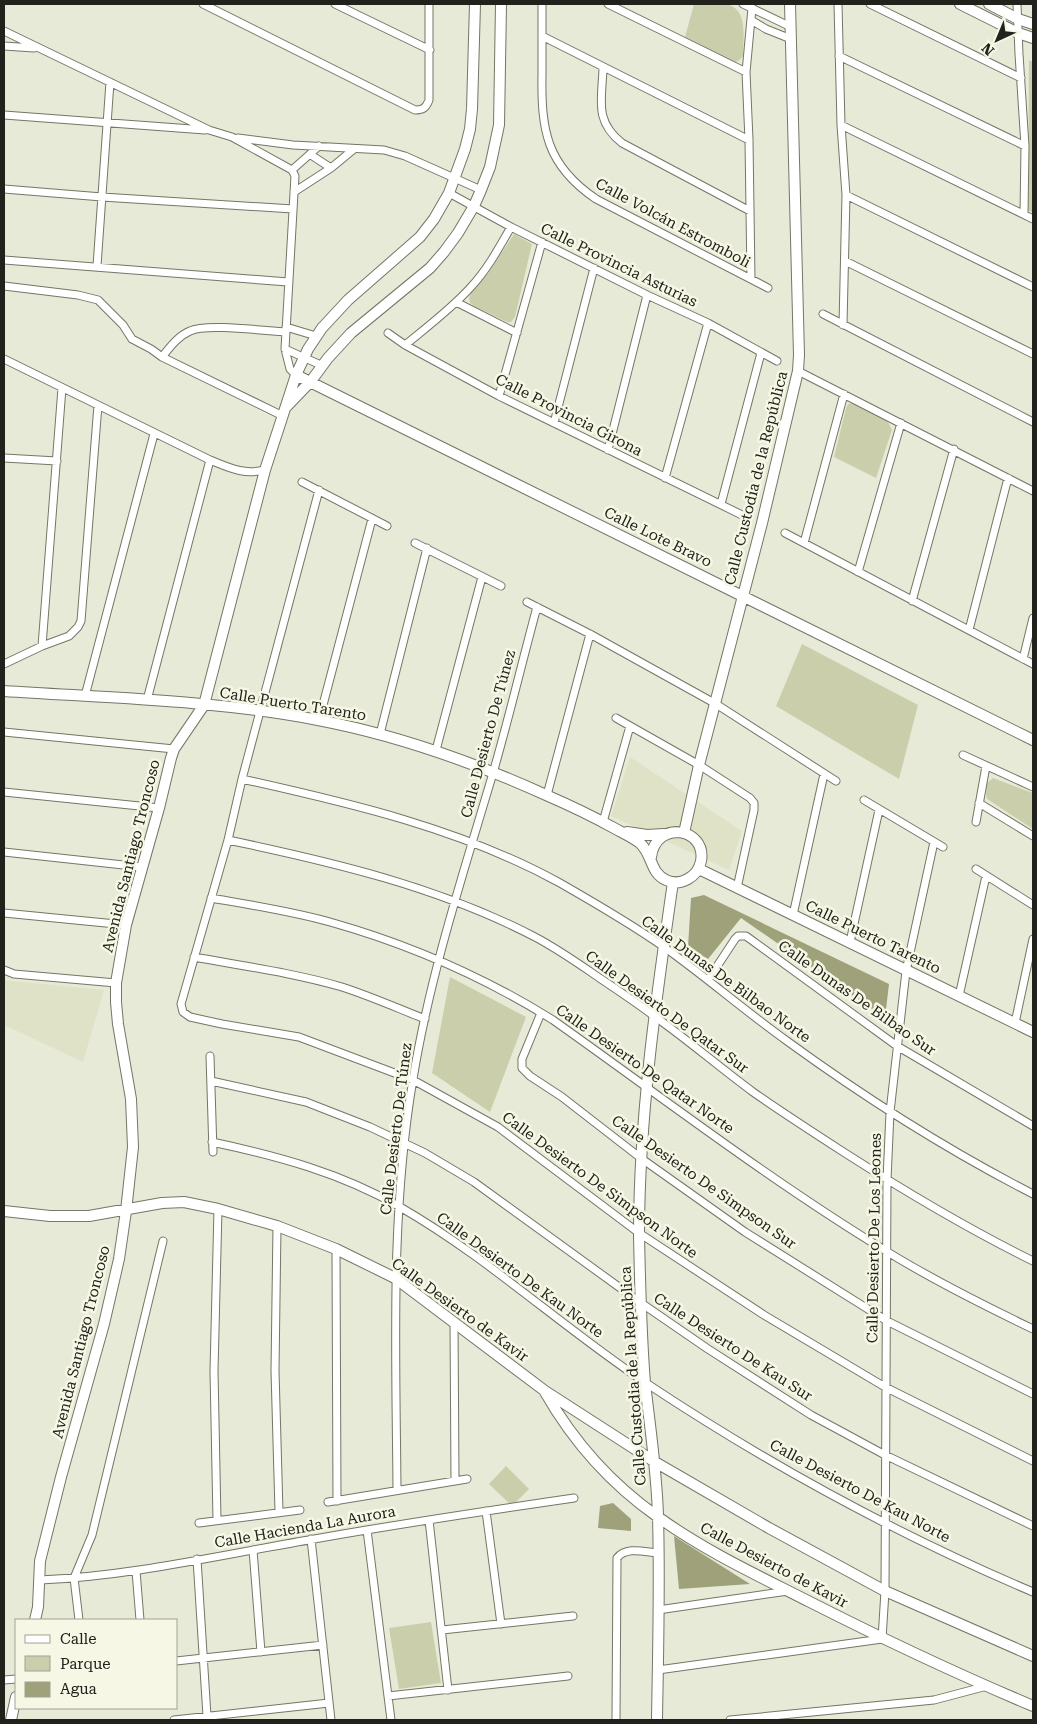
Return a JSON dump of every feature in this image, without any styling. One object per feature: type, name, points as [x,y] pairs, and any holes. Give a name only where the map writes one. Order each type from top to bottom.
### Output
[{"type":"street","points":[[335,4],[430,50]]},
{"type":"street","points":[[208,5],[415,110],[425,108],[429,100],[429,4]]},
{"type":"street","name":"Avenida Santiago Troncoso","points":[[35,1619],[38,1606],[40,1561],[104,1324],[119,1259],[132,1147],[131,1099],[118,1024],[116,983],[126,925],[159,808],[170,758],[204,705],[265,470],[296,375],[304,358],[316,336],[348,300],[420,237],[434,219],[449,193],[465,149],[471,122],[475,4]]},
{"type":"street","name":"Avenida Santiago Troncoso","points":[[285,411],[351,333],[430,268],[458,233],[474,206],[490,166],[499,125],[501,4]]},
{"type":"street","name":"Calle Volcán Estromboli","points":[[542,4],[542,99],[546,135],[560,166],[571,179],[596,199],[768,288]]},
{"type":"street","points":[[608,4],[746,72]]},
{"type":"street","points":[[743,4],[791,26]]},
{"type":"street","name":"Calle Custodia de la República","points":[[684,833],[699,764],[716,704],[798,371],[790,4]]},
{"type":"street","points":[[838,4],[841,125],[846,194],[843,325]]},
{"type":"street","points":[[870,4],[1021,78]]},
{"type":"street","points":[[960,4],[1018,33],[1033,38]]},
{"type":"street","points":[[989,4],[1018,19],[1033,24]]},
{"type":"street","points":[[1017,4],[1025,146],[1024,214]]},
{"type":"street","points":[[751,279],[746,72],[752,8]]},
{"type":"street","points":[[751,20],[791,40]]},
{"type":"street","points":[[4,31],[209,130],[232,137],[293,145],[396,152],[482,190]]},
{"type":"street","points":[[542,36],[749,140]]},
{"type":"street","points":[[4,46],[40,49]]},
{"type":"street","points":[[839,56],[1025,146]]},
{"type":"street","points":[[603,68],[602,112],[605,125],[612,135],[622,144],[750,211]]},
{"type":"street","points":[[97,266],[110,82]]},
{"type":"street","points":[[4,115],[209,130]]},
{"type":"street","points":[[841,125],[1033,219]]},
{"type":"street","points":[[232,137],[292,170],[295,176],[285,349],[290,369],[296,375]]},
{"type":"street","points":[[292,170],[319,146]]},
{"type":"street","points":[[294,192],[331,168],[354,149]]},
{"type":"street","points":[[311,155],[331,168]]},
{"type":"street","points":[[4,189],[293,209]]},
{"type":"street","name":"Calle Provincia Asturias","points":[[449,193],[511,227],[647,295],[708,323],[761,353],[778,360]]},
{"type":"street","points":[[846,194],[1033,287]]},
{"type":"street","points":[[405,345],[471,287],[495,256],[511,227]]},
{"type":"street","points":[[499,396],[542,242]]},
{"type":"street","points":[[4,260],[288,282]]},
{"type":"street","points":[[845,261],[1033,354]]},
{"type":"street","points":[[554,423],[594,268]]},
{"type":"street","points":[[4,286],[78,295],[98,300],[123,325],[132,339],[151,349],[162,358],[285,411]]},
{"type":"street","points":[[608,450],[647,295]]},
{"type":"street","points":[[456,302],[516,333]]},
{"type":"street","points":[[823,314],[1033,422]]},
{"type":"street","points":[[665,478],[708,323]]},
{"type":"street","points":[[162,358],[177,339],[191,330],[222,327],[286,330],[316,336]]},
{"type":"street","name":"Calle Provincia Girona","points":[[388,333],[405,345],[499,396],[742,515]]},
{"type":"street","points":[[285,349],[323,366]]},
{"type":"street","points":[[721,504],[761,353]]},
{"type":"street","points":[[4,369],[4,359],[210,460],[247,472],[265,470]]},
{"type":"street","points":[[798,371],[1033,491]]},
{"type":"street","name":"Calle Lote Bravo","points":[[296,375],[1033,740]]},
{"type":"street","points":[[42,646],[62,388]]},
{"type":"street","points":[[804,543],[844,394]]},
{"type":"street","points":[[4,664],[69,636],[78,627],[82,616],[98,405]]},
{"type":"street","points":[[858,572],[902,423]]},
{"type":"street","points":[[85,696],[154,434]]},
{"type":"street","points":[[912,601],[954,449]]},
{"type":"street","points":[[4,458],[57,461]]},
{"type":"street","points":[[147,700],[210,460]]},
{"type":"street","points":[[968,630],[1008,478]]},
{"type":"street","points":[[302,482],[387,526]]},
{"type":"street","points":[[319,490],[242,779],[228,840],[194,957],[276,972],[340,987],[425,1019]]},
{"type":"street","points":[[319,720],[372,519]]},
{"type":"street","points":[[785,533],[1033,664]]},
{"type":"street","points":[[415,543],[501,586]]},
{"type":"street","points":[[380,734],[427,548]]},
{"type":"street","points":[[436,750],[482,577]]},
{"type":"street","points":[[527,602],[590,634],[716,704],[836,781]]},
{"type":"street","name":"Calle Desierto De Túnez","points":[[397,1490],[395,1278],[399,1206],[413,1080],[438,959],[493,772],[537,607]]},
{"type":"street","points":[[1023,659],[1033,618]]},
{"type":"street","points":[[547,796],[590,634]]},
{"type":"street","name":"Calle Puerto Tarento","points":[[4,691],[147,700],[261,710],[319,720],[380,734],[436,750],[547,796],[618,830],[640,843],[651,857]]},
{"type":"street","points":[[616,718],[699,764],[744,793],[754,803],[737,888]]},
{"type":"street","points":[[603,822],[630,726]]},
{"type":"street","points":[[4,732],[174,749]]},
{"type":"street","points":[[963,755],[1033,787]]},
{"type":"street","points":[[976,822],[986,766]]},
{"type":"street","points":[[793,915],[824,774]]},
{"type":"street","name":"Calle Dunas De Bilbao Norte","points":[[242,779],[323,797],[410,821],[472,843],[520,863],[558,882],[663,947],[842,1081],[890,1112],[1009,1182],[1033,1194]]},
{"type":"street","points":[[4,792],[159,808]]},
{"type":"street","points":[[864,800],[943,847]]},
{"type":"street","points":[[979,802],[1033,836]]},
{"type":"street","points":[[850,942],[879,810]]},
{"type":"street","name":"Calle Puerto Tarento","points":[[618,830],[647,835],[667,833]]},
{"type":"street","points":[[667,833],[684,833],[692,837],[698,844],[701,852],[701,861],[699,869],[688,880],[673,882],[660,876],[652,864],[651,857],[655,843],[667,833]]},
{"type":"street","name":"Calle Desierto De Qatar Sur","points":[[228,840],[303,855],[390,879],[456,901],[537,938],[654,1015],[755,1093],[887,1180],[972,1230],[1033,1261]]},
{"type":"street","name":"Calle Desierto De Los Leones","points":[[882,1639],[885,1591],[886,1251],[890,1112],[906,971],[934,842]]},
{"type":"street","points":[[4,852],[142,867]]},
{"type":"street","name":"Calle Puerto Tarento","points":[[699,869],[1033,1032]]},
{"type":"street","points":[[976,869],[1033,905]]},
{"type":"street","points":[[959,996],[986,876]]},
{"type":"street","name":"Calle Custodia de la República","points":[[656,1720],[658,1670],[658,1518],[645,1382],[639,1233],[647,1086],[654,1015],[673,882]]},
{"type":"street","name":"Calle Desierto De Qatar Norte","points":[[211,898],[329,922],[373,935],[438,959],[541,1013],[647,1086],[750,1162],[886,1251],[984,1306],[1033,1329]]},
{"type":"street","points":[[4,913],[126,925]]},
{"type":"street","name":"Calle Dunas De Bilbao Sur","points":[[708,980],[735,939],[742,935],[746,936],[897,1046],[1033,1126]]},
{"type":"street","points":[[1015,1023],[1033,939]]},
{"type":"street","name":"Calle Desierto De Simpson Norte","points":[[194,957],[181,1004],[183,1012],[190,1017],[299,1037],[413,1080],[504,1131],[639,1233],[764,1315],[885,1387],[1033,1461]]},
{"type":"street","points":[[4,970],[14,974],[116,983]]},
{"type":"street","name":"Calle Desierto De Simpson Sur","points":[[541,1013],[522,1059],[522,1068],[530,1076],[562,1097],[642,1159],[745,1232],[887,1321],[1033,1394]]},
{"type":"street","points":[[210,1056],[213,1152]]},
{"type":"street","name":"Calle Desierto De Kau Sur","points":[[211,1081],[306,1102],[362,1124],[425,1153],[474,1182],[641,1303],[764,1386],[811,1415],[885,1455],[1033,1526]]},
{"type":"street","name":"Calle Desierto De Kau Norte","points":[[212,1142],[278,1157],[311,1167],[363,1188],[399,1206],[462,1247],[645,1382],[703,1419],[885,1523],[990,1574],[1033,1592]]},
{"type":"street","name":"Calle Desierto de Kavir","points":[[4,1211],[50,1216],[80,1216],[126,1211],[162,1203],[184,1202],[218,1209],[277,1226],[336,1249],[395,1278],[545,1391],[654,1462],[885,1591],[1033,1656]]},
{"type":"street","points":[[217,1520],[214,1371],[218,1209]]},
{"type":"street","points":[[277,1226],[275,1371],[279,1512]]},
{"type":"street","points":[[78,1619],[74,1578],[92,1535],[163,1241]]},
{"type":"street","points":[[336,1249],[337,1500]]},
{"type":"street","points":[[454,1322],[456,1481]]},
{"type":"street","name":"Calle Desierto de Kavir","points":[[545,1391],[560,1419],[592,1459],[619,1486],[658,1518],[711,1550],[882,1639],[1033,1706]]},
{"type":"street","points":[[328,1502],[467,1479]]},
{"type":"street","name":"Calle Hacienda La Aurora","points":[[40,1580],[136,1571],[311,1539],[574,1498]]},
{"type":"street","points":[[199,1522],[300,1510]]},
{"type":"street","points":[[486,1511],[500,1624]]},
{"type":"street","points":[[429,1520],[448,1690]]},
{"type":"street","points":[[367,1530],[391,1720]]},
{"type":"street","points":[[311,1539],[331,1720]]},
{"type":"street","points":[[253,1550],[260,1652]]},
{"type":"street","points":[[616,1720],[617,1558],[626,1551],[658,1553]]},
{"type":"street","points":[[197,1559],[207,1716]]},
{"type":"street","points":[[136,1571],[140,1619]]},
{"type":"street","points":[[658,1610],[788,1591]]},
{"type":"street","points":[[442,1630],[573,1616]]},
{"type":"street","points":[[658,1670],[882,1639]]},
{"type":"street","points":[[178,1661],[323,1645]]},
{"type":"street","points":[[388,1696],[568,1676]]},
{"type":"street","points":[[730,1720],[934,1700],[987,1686]]},
{"type":"street","points":[[10,1720],[15,1701]]},
{"type":"street","points":[[174,1720],[329,1703]]},
{"type":"shaded area","points":[[630,757],[742,831],[729,870],[611,816]]},
{"type":"shaded area","points":[[4,980],[104,990],[83,1062],[4,1025]]},
{"type":"green space","points":[[694,4],[726,4],[738,12],[744,33],[743,56],[739,60],[731,61],[685,37]]},
{"type":"green space","points":[[1029,60],[1033,62],[1033,213],[1028,210]]},
{"type":"green space","points":[[514,234],[532,244],[515,317],[511,322],[507,322],[474,306],[470,303],[469,298]]},
{"type":"green space","points":[[853,403],[887,420],[892,430],[876,478],[834,457],[846,408],[848,404]]},
{"type":"green space","points":[[802,644],[918,705],[899,779],[776,706]]},
{"type":"green space","points":[[993,778],[1033,793],[1033,829],[987,799],[987,783]]},
{"type":"green space","points":[[450,977],[526,1017],[490,1112],[432,1073]]},
{"type":"green space","points":[[506,1466],[529,1489],[512,1506],[489,1484]]},
{"type":"green space","points":[[431,1622],[441,1683],[399,1689],[389,1628]]},
{"type":"water","points":[[704,895],[889,984],[885,1018],[741,918],[708,959],[688,947],[691,898]]},
{"type":"water","points":[[613,1503],[631,1519],[631,1531],[598,1528],[600,1506]]},
{"type":"water","points":[[674,1536],[750,1584],[679,1589]]}]
